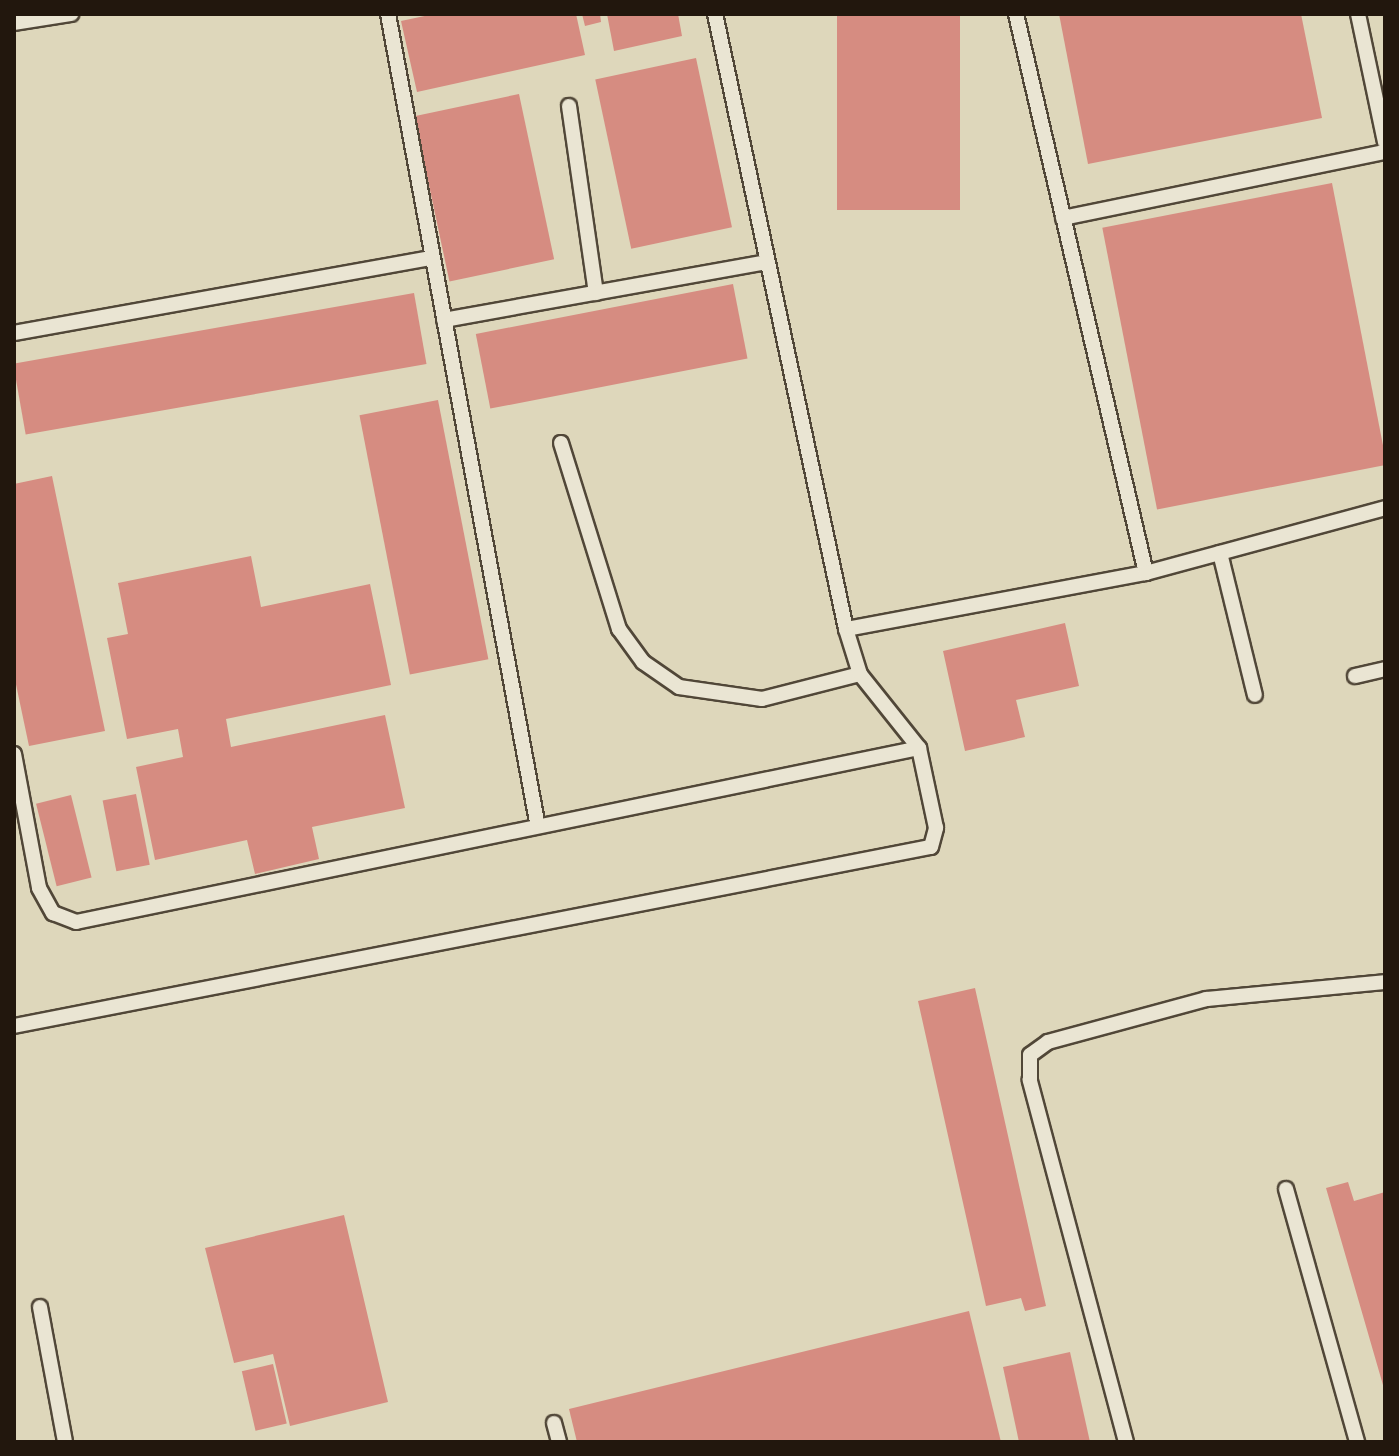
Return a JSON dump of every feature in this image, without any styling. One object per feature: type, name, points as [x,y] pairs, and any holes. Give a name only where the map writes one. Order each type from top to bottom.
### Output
[{"type":"lane","points":[[14,23],[71,14]]},
{"type":"lane","points":[[388,14],[537,822]]},
{"type":"lane","points":[[14,1026],[924,853],[936,828],[919,748],[860,674],[846,629],[765,262],[715,14]]},
{"type":"lane","points":[[1016,14],[1146,573]]},
{"type":"lane","points":[[1358,14],[1385,142]]},
{"type":"lane","points":[[569,106],[596,293]]},
{"type":"lane","points":[[1063,218],[1385,152]]},
{"type":"lane","points":[[14,333],[431,258]]},
{"type":"lane","points":[[444,320],[765,262]]},
{"type":"lane","points":[[561,443],[619,629],[643,662],[679,687],[762,699],[860,674]]},
{"type":"lane","points":[[846,629],[1146,573],[1385,508]]},
{"type":"lane","points":[[1220,553],[1255,695]]},
{"type":"lane","points":[[1355,676],[1385,669]]},
{"type":"lane","points":[[14,754],[39,888],[53,913],[76,922],[537,822],[919,748]]},
{"type":"lane","points":[[1126,1442],[1030,1080],[1030,1055],[1048,1042],[1206,999],[1385,982]]},
{"type":"lane","points":[[1286,1189],[1357,1442]]},
{"type":"lane","points":[[40,1307],[65,1442]]},
{"type":"lane","points":[[554,1423],[559,1442]]},
{"type":"building","points":[[434,14],[576,14],[585,55],[417,92],[401,21]]},
{"type":"building","points":[[582,14],[600,14],[601,22],[585,26]]},
{"type":"building","points":[[607,14],[678,14],[682,36],[614,51]]},
{"type":"building","points":[[837,14],[960,14],[960,210],[837,210]]},
{"type":"building","points":[[1059,14],[1301,14],[1322,118],[1088,164]]},
{"type":"building","points":[[696,58],[732,227],[631,249],[595,79]]},
{"type":"building","points":[[519,94],[554,259],[449,282],[414,116]]},
{"type":"building","points":[[1332,183],[1385,465],[1157,509],[1102,228]]},
{"type":"building","points":[[733,284],[748,359],[490,409],[476,334]]},
{"type":"building","points":[[414,293],[427,364],[26,435],[14,364]]},
{"type":"building","points":[[438,400],[488,659],[410,674],[359,415]]},
{"type":"building","points":[[52,476],[105,731],[29,746],[14,675],[14,484]]},
{"type":"building","points":[[251,556],[261,607],[370,584],[391,685],[226,719],[231,747],[385,715],[405,808],[312,827],[319,859],[255,874],[247,840],[155,860],[136,767],[183,757],[178,729],[127,739],[107,638],[128,634],[118,583]]},
{"type":"building","points":[[1065,623],[1079,686],[1016,700],[1025,737],[965,751],[943,651]]},
{"type":"building","points":[[136,794],[150,865],[116,871],[103,800]]},
{"type":"building","points":[[71,795],[92,877],[57,886],[36,804]]},
{"type":"building","points":[[975,988],[1046,1306],[1025,1311],[1021,1298],[986,1306],[918,1001]]},
{"type":"building","points":[[1348,1182],[1354,1201],[1385,1192],[1385,1392],[1326,1188]]},
{"type":"building","points":[[344,1215],[388,1402],[290,1426],[273,1354],[234,1363],[205,1248]]},
{"type":"building","points":[[969,1311],[1001,1442],[577,1442],[569,1409]]},
{"type":"building","points":[[1070,1352],[1090,1442],[1019,1442],[1003,1367]]},
{"type":"building","points":[[273,1364],[287,1423],[256,1431],[242,1371]]}]
